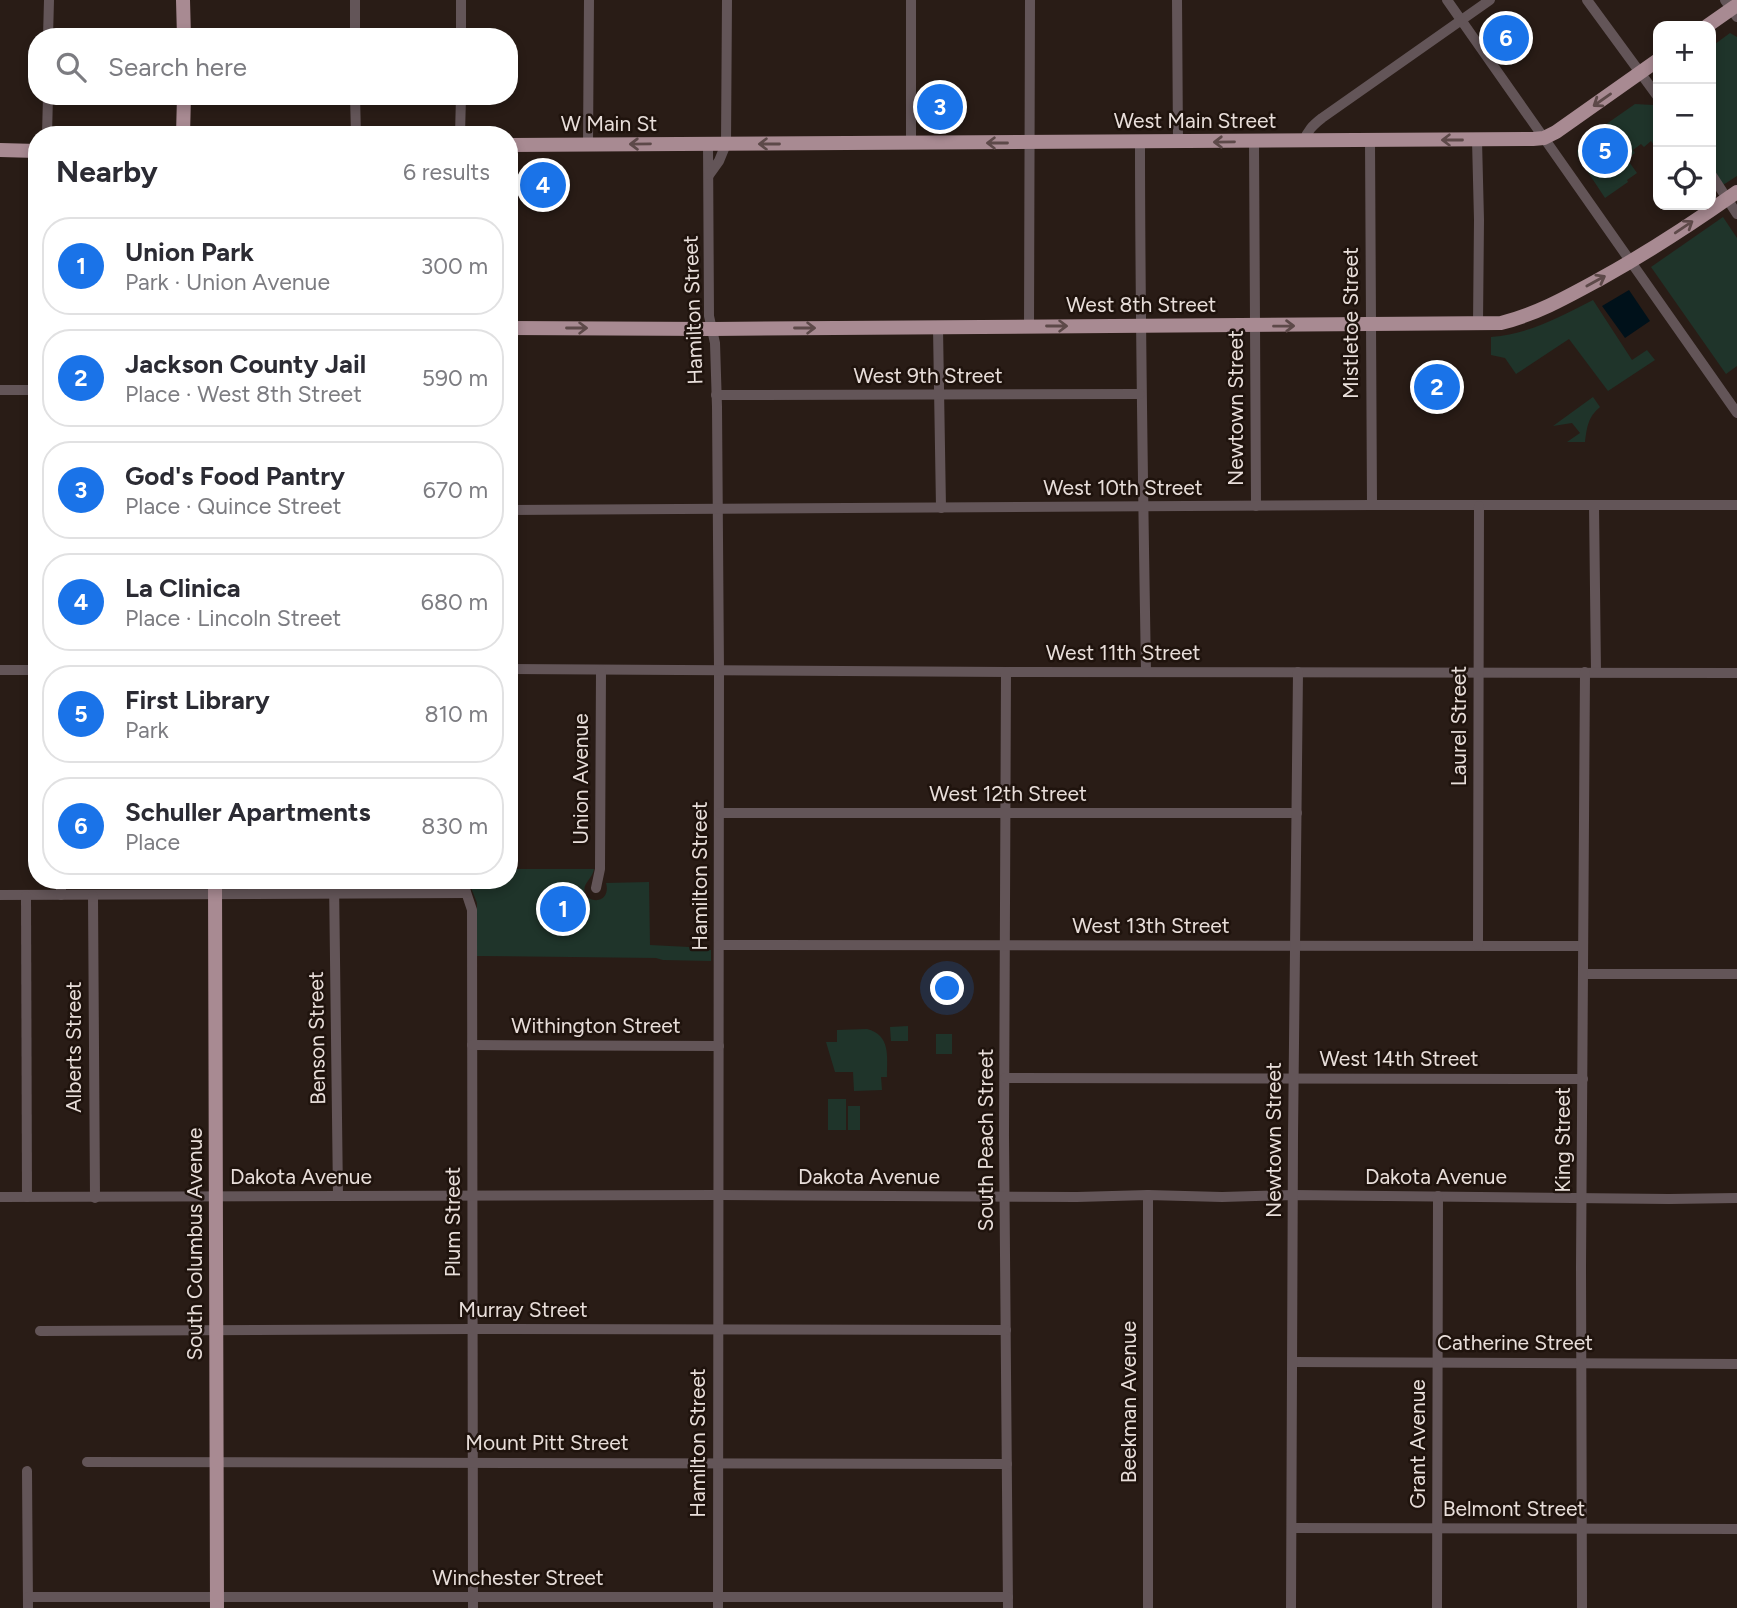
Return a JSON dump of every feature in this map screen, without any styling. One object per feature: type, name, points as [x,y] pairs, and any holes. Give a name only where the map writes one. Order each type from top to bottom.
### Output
[{"type":"main road","points":[[183,0],[184,28]]},
{"type":"main road","points":[[1714,21],[1733,8]]},
{"type":"main road","points":[[1544,138],[1653,64]]},
{"type":"main road","points":[[183,126],[184,105]]},
{"type":"main road","name":"West Main Street","points":[[708,144],[1544,138]]},
{"type":"main road","name":"W Main St","points":[[518,145],[708,144]]},
{"type":"main road","points":[[0,150],[28,151]]},
{"type":"main road","name":"West 8th Street","points":[[518,328],[1140,327],[1501,323],[1523,318],[1560,301],[1631,262],[1732,196]]},
{"type":"main road","name":"South Columbus Avenue","points":[[215,889],[217,1602]]},
{"type":"street","points":[[48,28],[49,0]]},
{"type":"street","points":[[355,0],[355,28]]},
{"type":"street","points":[[461,0],[461,28]]},
{"type":"street","points":[[588,145],[589,0]]},
{"type":"street","points":[[709,175],[726,144],[727,0]]},
{"type":"street","points":[[911,0],[911,143]]},
{"type":"street","points":[[1029,326],[1030,0]]},
{"type":"street","points":[[1177,0],[1178,142]]},
{"type":"street","points":[[1447,0],[1737,413]]},
{"type":"street","points":[[1304,141],[1313,125],[1322,118],[1490,0]]},
{"type":"street","points":[[1587,0],[1653,90]]},
{"type":"street","points":[[47,126],[48,105]]},
{"type":"street","points":[[355,105],[356,126]]},
{"type":"street","points":[[460,126],[461,105]]},
{"type":"street","points":[[1477,140],[1478,324]]},
{"type":"street","name":"Newtown Street","points":[[1254,141],[1256,506]]},
{"type":"street","name":"Mistletoe Street","points":[[1370,141],[1372,505]]},
{"type":"street","points":[[1140,142],[1140,394],[1146,672]]},
{"type":"street","name":"Hamilton Street","points":[[708,144],[709,316],[715,343],[716,395],[720,813],[718,1603]]},
{"type":"street","points":[[1716,178],[1732,196],[1737,215]]},
{"type":"street","points":[[938,328],[941,508]]},
{"type":"street","points":[[0,390],[28,390]]},
{"type":"street","name":"West 9th Street","points":[[716,395],[1140,394]]},
{"type":"street","name":"West 10th Street","points":[[518,510],[1737,505]]},
{"type":"street","name":"Laurel Street","points":[[1478,946],[1479,506]]},
{"type":"street","name":"King Street","points":[[1582,1608],[1583,946],[1594,506]]},
{"type":"street","name":"West 11th Street","points":[[518,669],[1737,673]]},
{"type":"street","points":[[0,670],[28,670]]},
{"type":"street","name":"Union Avenue","points":[[596,888],[600,870],[601,670]]},
{"type":"street","name":"South Peach Street","points":[[1006,672],[1005,1196],[1008,1603]]},
{"type":"street","name":"Newtown Street","points":[[1291,1608],[1298,672]]},
{"type":"street","name":"West 12th Street","points":[[720,813],[1297,813]]},
{"type":"street","points":[[61,889],[61,895]]},
{"type":"street","points":[[0,895],[93,896],[200,889]]},
{"type":"street","points":[[232,889],[334,895],[467,893]]},
{"type":"street","name":"Benson Street","points":[[334,889],[338,1196]]},
{"type":"street","name":"Plum Street","points":[[465,889],[472,910],[473,1603]]},
{"type":"street","points":[[26,896],[27,1197]]},
{"type":"street","name":"Alberts Street","points":[[93,896],[95,1198]]},
{"type":"street","name":"West 13th Street","points":[[719,945],[1583,946]]},
{"type":"street","points":[[1583,974],[1737,974]]},
{"type":"street","name":"Withington Street","points":[[472,1045],[719,1046]]},
{"type":"street","name":"West 14th Street","points":[[1005,1078],[1583,1079]]},
{"type":"street","name":"Beekman Avenue","points":[[1148,1195],[1148,1608]]},
{"type":"street","name":"Dakota Avenue","points":[[0,1197],[1293,1195],[1737,1198]]},
{"type":"street","name":"Grant Avenue","points":[[1437,1608],[1438,1196]]},
{"type":"street","name":"Murray Street","points":[[40,1331],[1006,1330]]},
{"type":"street","name":"Catherine Street","points":[[1293,1362],[1737,1364]]},
{"type":"street","name":"Mount Pitt Street","points":[[87,1462],[1007,1464]]},
{"type":"street","points":[[27,1471],[28,1602]]},
{"type":"street","name":"Belmont Street","points":[[1292,1528],[1737,1529]]},
{"type":"street","name":"Winchester Street","points":[[28,1602],[1008,1603]]},
{"type":"green space","points":[[1730,33],[1737,37],[1737,176],[1723,185],[1716,175],[1716,43]]},
{"type":"green space","points":[[1635,104],[1653,105],[1653,144],[1651,141],[1644,147],[1641,144],[1633,150],[1635,153],[1627,159],[1637,173],[1605,198],[1578,157],[1577,151],[1582,141]]},
{"type":"green space","points":[[1723,217],[1737,238],[1737,366],[1726,374],[1651,267]]},
{"type":"green space","points":[[1593,300],[1632,360],[1647,350],[1655,360],[1608,391],[1569,339],[1516,374],[1505,358],[1491,355],[1491,337],[1532,328]]},
{"type":"green space","points":[[1593,397],[1600,407],[1587,427],[1585,442],[1567,442],[1580,433],[1572,423],[1553,426]]},
{"type":"green space","points":[[518,869],[594,869],[584,889],[587,897],[596,900],[605,896],[606,883],[649,882],[650,945],[711,950],[711,961],[477,956],[477,903],[472,889],[518,889]]},
{"type":"green space","points":[[908,1026],[908,1041],[891,1041],[890,1027]]},
{"type":"green space","points":[[867,1029],[875,1032],[884,1042],[887,1077],[881,1077],[882,1090],[854,1091],[853,1072],[835,1072],[826,1042],[837,1042],[837,1030]]},
{"type":"green space","points":[[936,1034],[952,1034],[952,1054],[936,1054]]},
{"type":"green space","points":[[828,1099],[846,1099],[846,1130],[828,1130]]},
{"type":"green space","points":[[848,1106],[860,1106],[860,1130],[848,1130]]},
{"type":"water","points":[[1629,290],[1650,321],[1625,338],[1602,306]]},
{"type":"place","name":"Schuller Apartments","points":[[1506,38]]},
{"type":"place","name":"God's Food Pantry","points":[[940,107]]},
{"type":"place","name":"First Library","points":[[1605,151]]},
{"type":"place","name":"La Clinica","points":[[543,185]]},
{"type":"place","name":"Jackson County Jail","points":[[1437,387]]},
{"type":"place","name":"Union Park","points":[[563,909]]}]
